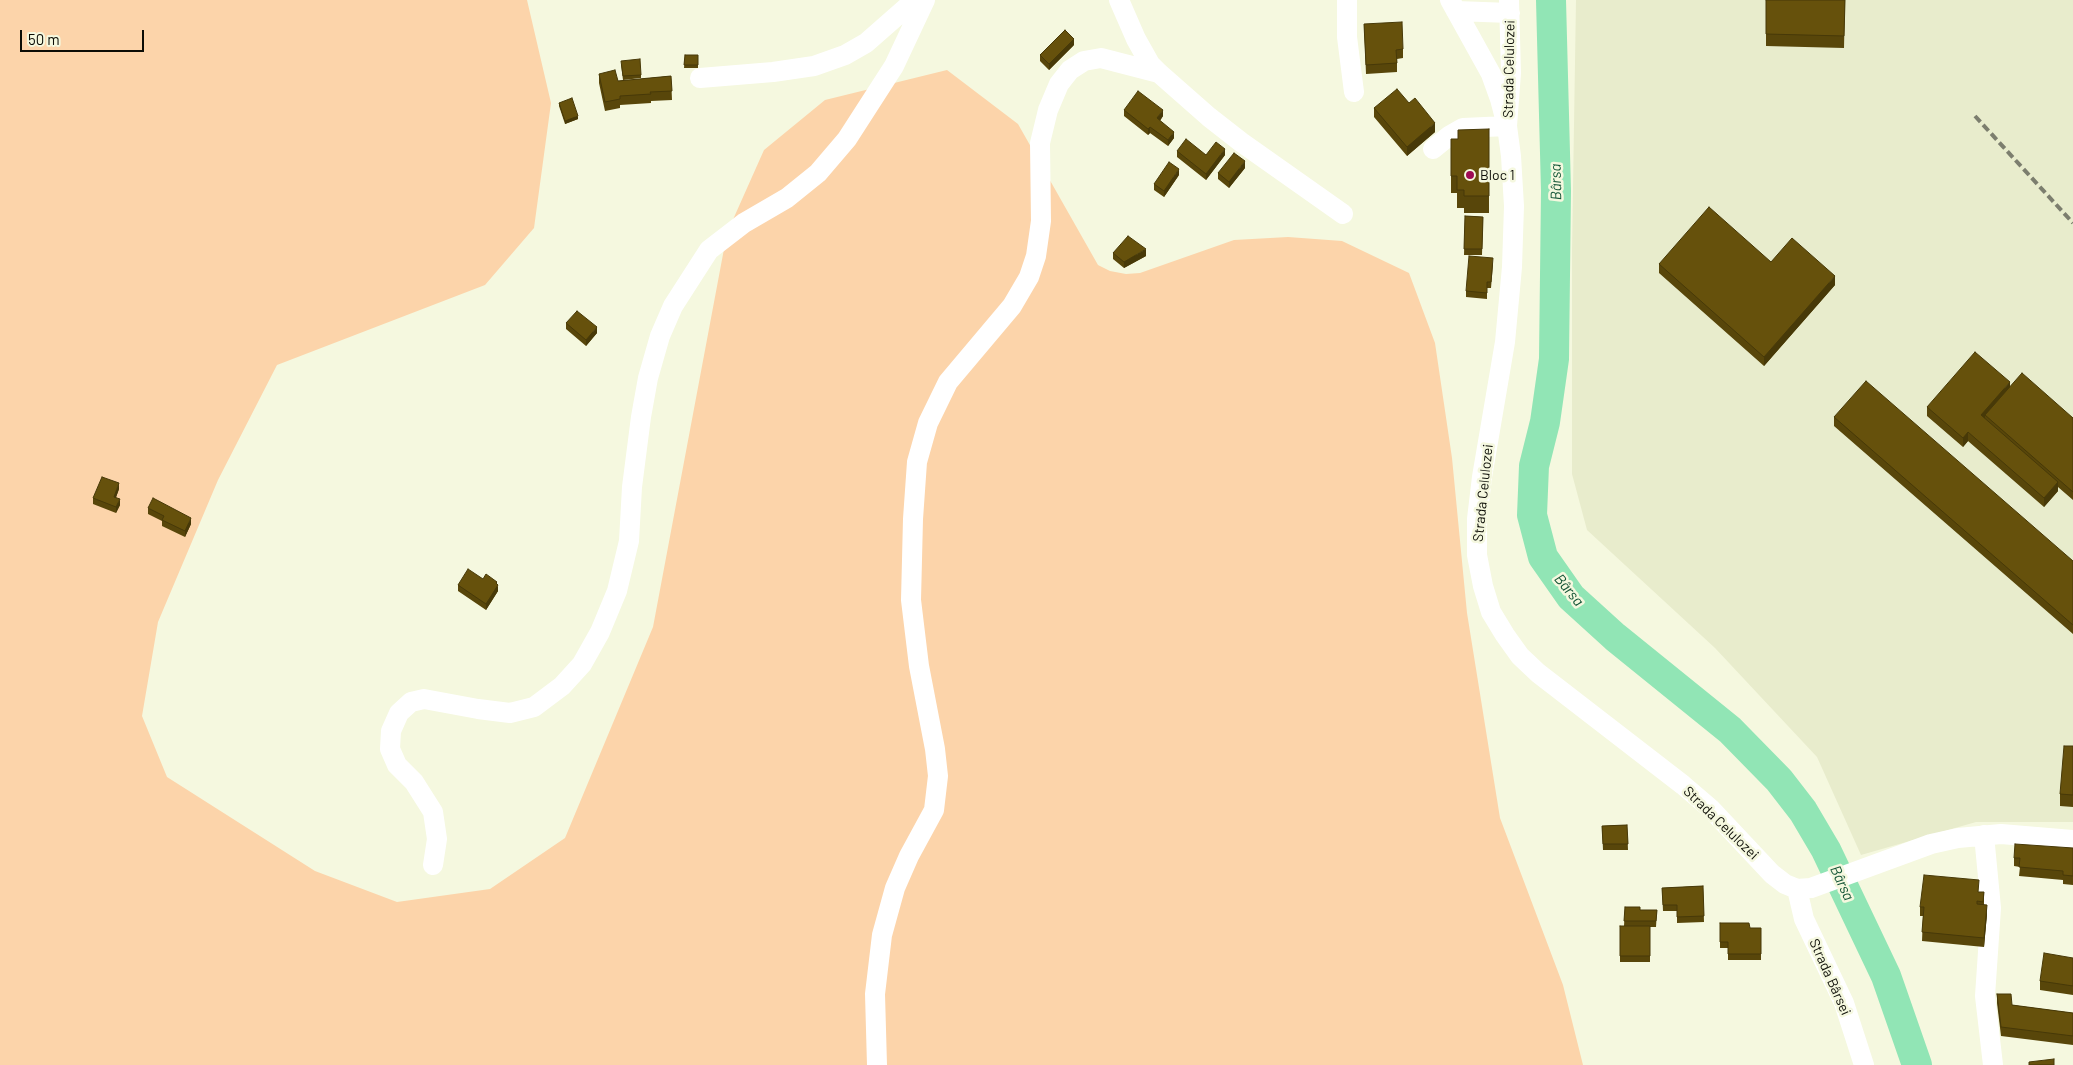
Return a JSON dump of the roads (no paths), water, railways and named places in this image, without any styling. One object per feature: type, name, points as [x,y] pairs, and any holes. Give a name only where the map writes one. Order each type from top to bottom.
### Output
[{"type":"street","points":[[700,78],[773,72],[814,66],[846,54],[866,43],[915,0]]},
{"type":"street","points":[[433,864],[437,839],[433,812],[414,782],[397,765],[390,749],[391,731],[399,713],[411,702],[424,699],[510,713],[534,707],[562,686],[582,664],[600,632],[617,592],[629,541],[632,487],[648,378],[660,336],[672,306],[709,250],[744,223],[787,198],[818,173],[847,139],[894,66],[925,0]]},
{"type":"street","points":[[1119,0],[1136,39],[1150,64],[1158,73],[1209,118],[1240,142],[1343,214]]},
{"type":"street","points":[[1347,0],[1347,37],[1354,92]]},
{"type":"street","name":"Strada Celulozei","points":[[1507,126],[1491,74],[1453,5],[1509,6],[1511,73],[1507,126],[1514,206],[1512,267],[1505,342],[1482,477],[1477,519],[1477,555],[1482,586],[1491,612],[1520,656],[1538,673],[1712,809],[1772,874],[1785,884],[1804,888]]},
{"type":"street","points":[[877,1065],[875,994],[882,935],[898,880],[934,810],[938,776],[935,748],[919,666],[911,600],[913,519],[917,462],[928,423],[948,382],[1012,306],[1029,277],[1036,256],[1041,222],[1040,143],[1048,110],[1059,84],[1070,70],[1084,61],[1101,58],[1158,73]]},
{"type":"street","points":[[1433,149],[1463,128],[1507,126]]},
{"type":"street","points":[[1984,835],[1991,908],[1985,996],[1993,1065]]},
{"type":"street","points":[[1804,888],[1862,870],[1931,844],[1958,838],[1984,835],[2073,840]]},
{"type":"street","name":"Strada Bârsei","points":[[1804,888],[1804,919],[1844,1003],[1864,1065]]},
{"type":"waterway","name":"Bârsa","points":[[1551,0],[1556,191],[1554,359],[1545,422],[1534,466],[1532,515],[1543,557],[1571,597],[1615,637],[1730,730],[1779,780],[1803,811],[1826,850],[1886,976],[1917,1065]]},
{"type":"railway","points":[[1975,116],[2073,223]]},
{"type":"place","name":"Bloc 1","points":[[1470,175]]}]
